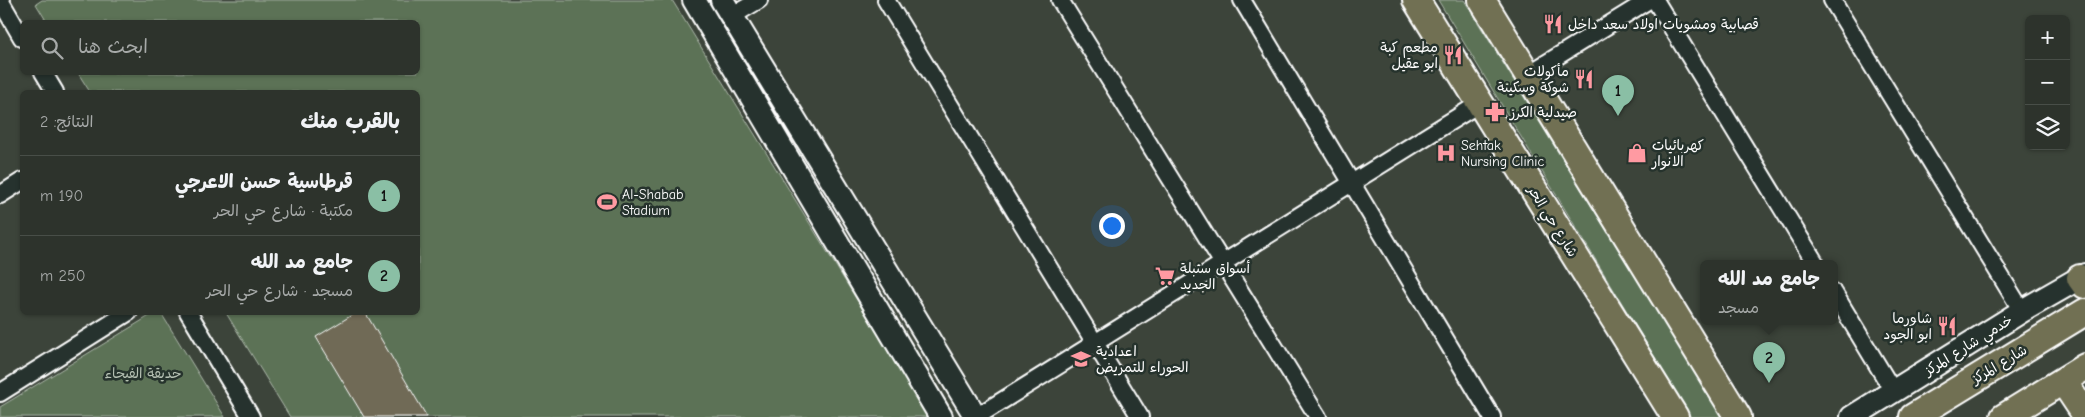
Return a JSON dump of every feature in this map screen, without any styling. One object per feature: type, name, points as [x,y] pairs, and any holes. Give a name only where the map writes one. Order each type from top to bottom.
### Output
[{"type":"main road","name":"شارع حي الحر","points":[[1416,0],[1675,417]]},
{"type":"main road","points":[[1482,0],[1738,417]]},
{"type":"main road","name":"شارع المركز","points":[[1913,417],[2085,312]]},
{"type":"main road","points":[[2004,417],[2085,368]]},
{"type":"main road","points":[[2063,381],[2084,415]]},
{"type":"street","points":[[694,0],[942,417]]},
{"type":"street","points":[[759,0],[727,8],[976,417],[1480,103]]},
{"type":"street","points":[[886,0],[1140,417]]},
{"type":"street","points":[[1060,0],[1318,417]]},
{"type":"street","points":[[1242,0],[1492,417]]},
{"type":"street","points":[[1527,75],[1649,0]]},
{"type":"street","points":[[1655,0],[1814,260]]},
{"type":"street","points":[[1832,0],[2022,311]]},
{"type":"street","points":[[4,4],[20,34]]},
{"type":"street","points":[[45,75],[55,90]]},
{"type":"street","points":[[0,195],[20,182]]},
{"type":"street","name":"خدمي شارع المركز","points":[[1852,417],[2022,311],[2083,279]]},
{"type":"street","points":[[1838,300],[1893,391]]},
{"type":"street","points":[[0,393],[124,315]]},
{"type":"street","points":[[190,315],[247,416]]},
{"type":"green space","name":"Al-Shabab Stadium","points":[[42,0],[672,0],[929,417],[290,417],[227,315],[420,315],[420,90],[89,90],[79,75],[420,75],[420,20],[46,20],[36,4]]},
{"type":"green space","points":[[1438,0],[1464,0],[1722,417],[1691,417]]},
{"type":"green space","name":"حديقة الفيحاء","points":[[151,315],[162,315],[225,417],[0,417],[0,407]]},
{"type":"building","points":[[352,315],[367,315],[427,417],[364,417],[316,337]]},
{"type":"place","name":"قصابية ومشويات اولاد سعد داخل","points":[[1553,24]]},
{"type":"place","name":"مطعم كبة ابو عقيل","points":[[1453,55]]},
{"type":"place","name":"مأكولات شوكة وسكينة","points":[[1584,79]]},
{"type":"place","name":"صيدلية الكرز","points":[[1495,112]]},
{"type":"place","name":"قرطاسية حسن الاعرجي","points":[[1618,116]]},
{"type":"place","name":"Sehtak Nursing Clinic","points":[[1446,153]]},
{"type":"place","name":"كهربائيات الانوار","points":[[1637,153]]},
{"type":"place","name":"Al-Shabab Stadium","points":[[607,202]]},
{"type":"place","name":"أسواق سنبلة الجديد","points":[[1165,276]]},
{"type":"place","name":"شاورما ابو الجود","points":[[1947,326]]},
{"type":"place","name":"اعدادية الحوراء للتمريض","points":[[1081,359]]},
{"type":"place","name":"جامع مد الله","points":[[1769,383]]}]
